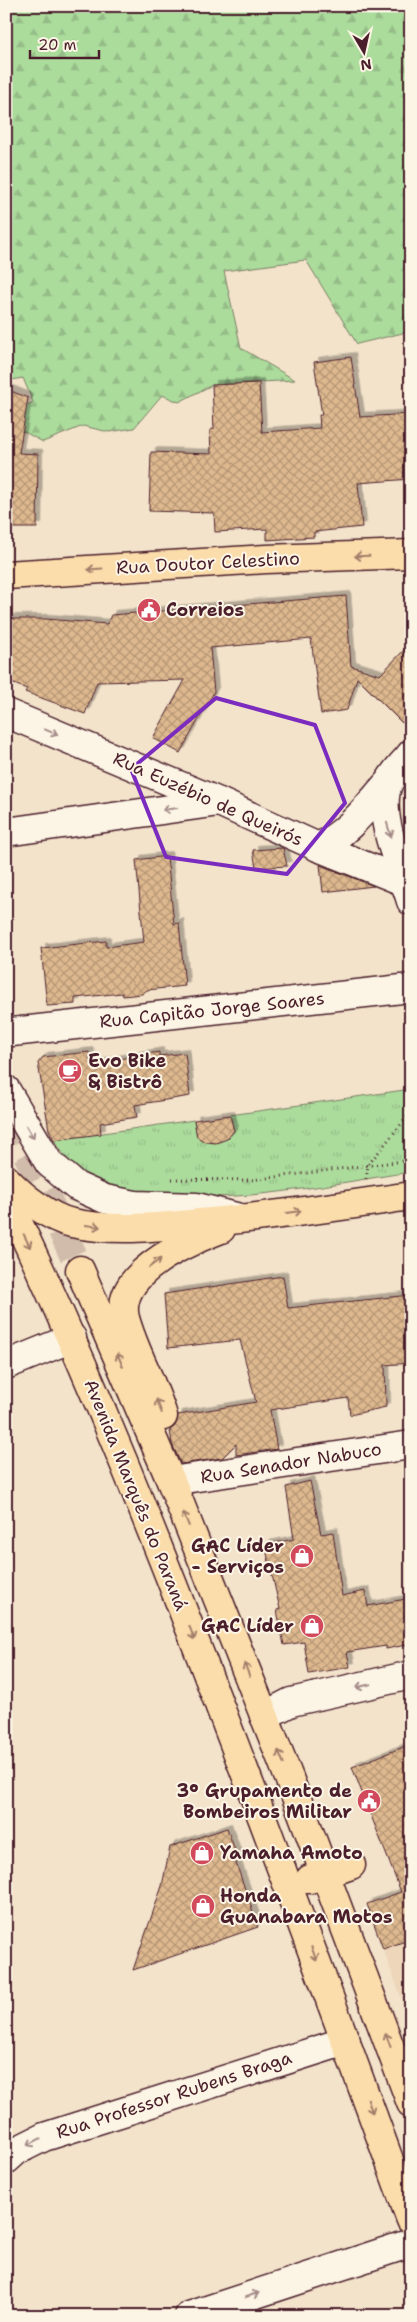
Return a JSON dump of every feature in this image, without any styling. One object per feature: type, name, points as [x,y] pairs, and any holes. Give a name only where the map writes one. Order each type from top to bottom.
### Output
[{"type":"main road","name":"Rua Doutor Celestino","points":[[6,575],[266,559],[411,554]]},
{"type":"main road","points":[[6,1179],[35,1205],[70,1222],[105,1227],[147,1228],[246,1219],[411,1196]]},
{"type":"main road","name":"Avenida Marquês do Paraná","points":[[6,1197],[72,1338],[132,1482],[290,1886],[411,2220]]},
{"type":"main road","points":[[159,1454],[164,1429],[162,1414],[125,1318],[124,1297],[136,1278],[162,1258],[198,1238],[246,1219]]},
{"type":"main road","name":"Avenida Marquês do Paraná","points":[[80,1270],[171,1481],[264,1716],[338,1869],[411,2102]]},
{"type":"main road","points":[[228,1728],[264,1716]]},
{"type":"main road","points":[[290,1886],[338,1869]]},
{"type":"street","name":"Rua Euzébio de Queirós","points":[[6,713],[219,802],[409,888]]},
{"type":"street","points":[[318,847],[332,841],[342,832],[389,782],[411,754]]},
{"type":"street","points":[[136,814],[147,798],[148,787],[144,770]]},
{"type":"street","points":[[389,782],[385,804],[386,822],[409,888]]},
{"type":"street","points":[[6,832],[219,802]]},
{"type":"street","name":"Rua Capitão Jorge Soares","points":[[12,1032],[411,988]]},
{"type":"street","points":[[6,1090],[49,1163],[76,1186],[105,1199],[135,1205],[197,1207],[246,1219]]},
{"type":"street","points":[[6,1365],[72,1338]]},
{"type":"street","name":"Rua Senador Nabuco","points":[[171,1481],[411,1445]]},
{"type":"street","points":[[264,1716],[291,1702],[411,1675]]},
{"type":"street","name":"Rua Professor Rubens Braga","points":[[6,2160],[16,2151],[44,2137],[346,2041]]},
{"type":"street","points":[[190,2316],[411,2243]]},
{"type":"path","points":[[361,1203],[368,1165],[411,1112]]},
{"type":"path","points":[[169,1179],[251,1180],[411,1160]]},
{"type":"highlighted area","points":[[216,698],[315,725],[345,803],[287,874],[166,857],[131,769]]},
{"type":"shaded area","points":[[411,1939],[411,2024],[383,1949]]},
{"type":"green space","points":[[6,6],[411,6],[411,331],[357,344],[306,260],[224,271],[241,348],[295,380],[212,385],[179,402],[162,395],[134,428],[109,432],[83,426],[43,442],[17,428],[19,410],[33,402],[23,378],[6,381]]},
{"type":"green space","points":[[411,1089],[411,1172],[306,1188],[235,1196],[200,1197],[165,1195],[124,1189],[100,1183],[83,1175],[70,1163],[54,1140],[194,1120],[197,1137],[202,1140],[217,1142],[226,1139],[234,1131],[230,1115]]},
{"type":"building","points":[[351,357],[360,417],[411,414],[411,479],[358,483],[362,527],[314,532],[314,537],[267,540],[267,529],[215,532],[214,513],[149,511],[151,452],[211,454],[210,430],[214,429],[212,385],[259,383],[262,432],[320,428],[319,415],[322,415],[314,362]]},
{"type":"building","points":[[6,389],[28,398],[19,453],[38,454],[37,528],[6,528]]},
{"type":"building","points":[[346,596],[351,666],[380,675],[411,643],[411,713],[402,723],[357,678],[347,710],[321,714],[311,639],[210,648],[214,692],[180,753],[153,738],[185,680],[97,682],[85,714],[25,692],[27,689],[6,681],[6,619],[46,619],[107,624],[111,615]]},
{"type":"building","points":[[283,848],[287,866],[256,868],[253,850]]},
{"type":"building","points":[[167,856],[174,924],[179,923],[185,986],[147,990],[142,994],[123,996],[122,993],[75,998],[75,1004],[47,1006],[41,948],[106,941],[106,947],[144,942],[136,860]]},
{"type":"building","points":[[320,865],[374,886],[323,892]]},
{"type":"building","points":[[89,1052],[91,1064],[159,1052],[159,1056],[185,1053],[190,1096],[135,1105],[137,1117],[100,1123],[101,1134],[54,1140],[49,1130],[38,1063],[43,1057]]},
{"type":"building","points":[[230,1115],[234,1131],[227,1139],[216,1143],[205,1142],[197,1137],[194,1120]]},
{"type":"building","points":[[283,1276],[288,1308],[411,1295],[411,1363],[385,1365],[386,1407],[350,1415],[348,1398],[270,1410],[277,1449],[236,1455],[236,1444],[222,1458],[181,1464],[172,1444],[170,1430],[175,1426],[178,1415],[256,1402],[240,1340],[168,1348],[164,1294]]},
{"type":"building","points":[[310,1481],[321,1534],[333,1532],[342,1596],[365,1591],[368,1606],[411,1598],[411,1644],[386,1649],[386,1646],[347,1652],[350,1667],[309,1674],[304,1642],[284,1645],[277,1610],[280,1609],[265,1545],[294,1539],[286,1487]]},
{"type":"building","points":[[411,1744],[411,1939],[383,1949],[367,1904],[401,1892],[352,1767]]},
{"type":"building","name":"Honda Guanabara Motos","points":[[227,1828],[238,1859],[235,1860],[258,1927],[133,1970],[162,1886],[170,1847]]},
{"type":"tunnel","points":[[6,1117],[30,1160],[80,1270]]},
{"type":"place","name":"Correios","points":[[149,610]]},
{"type":"place","name":"Evo Bike & Bistrô","points":[[70,1071]]},
{"type":"place","name":"GAC Líder - Serviços","points":[[302,1556]]},
{"type":"place","name":"GAC Líder","points":[[312,1626]]},
{"type":"place","name":"3º Grupamento de Bombeiros Militar","points":[[369,1801]]},
{"type":"place","name":"Yamaha Amoto","points":[[202,1853]]},
{"type":"place","name":"Honda Guanabara Motos","points":[[203,1906]]}]
